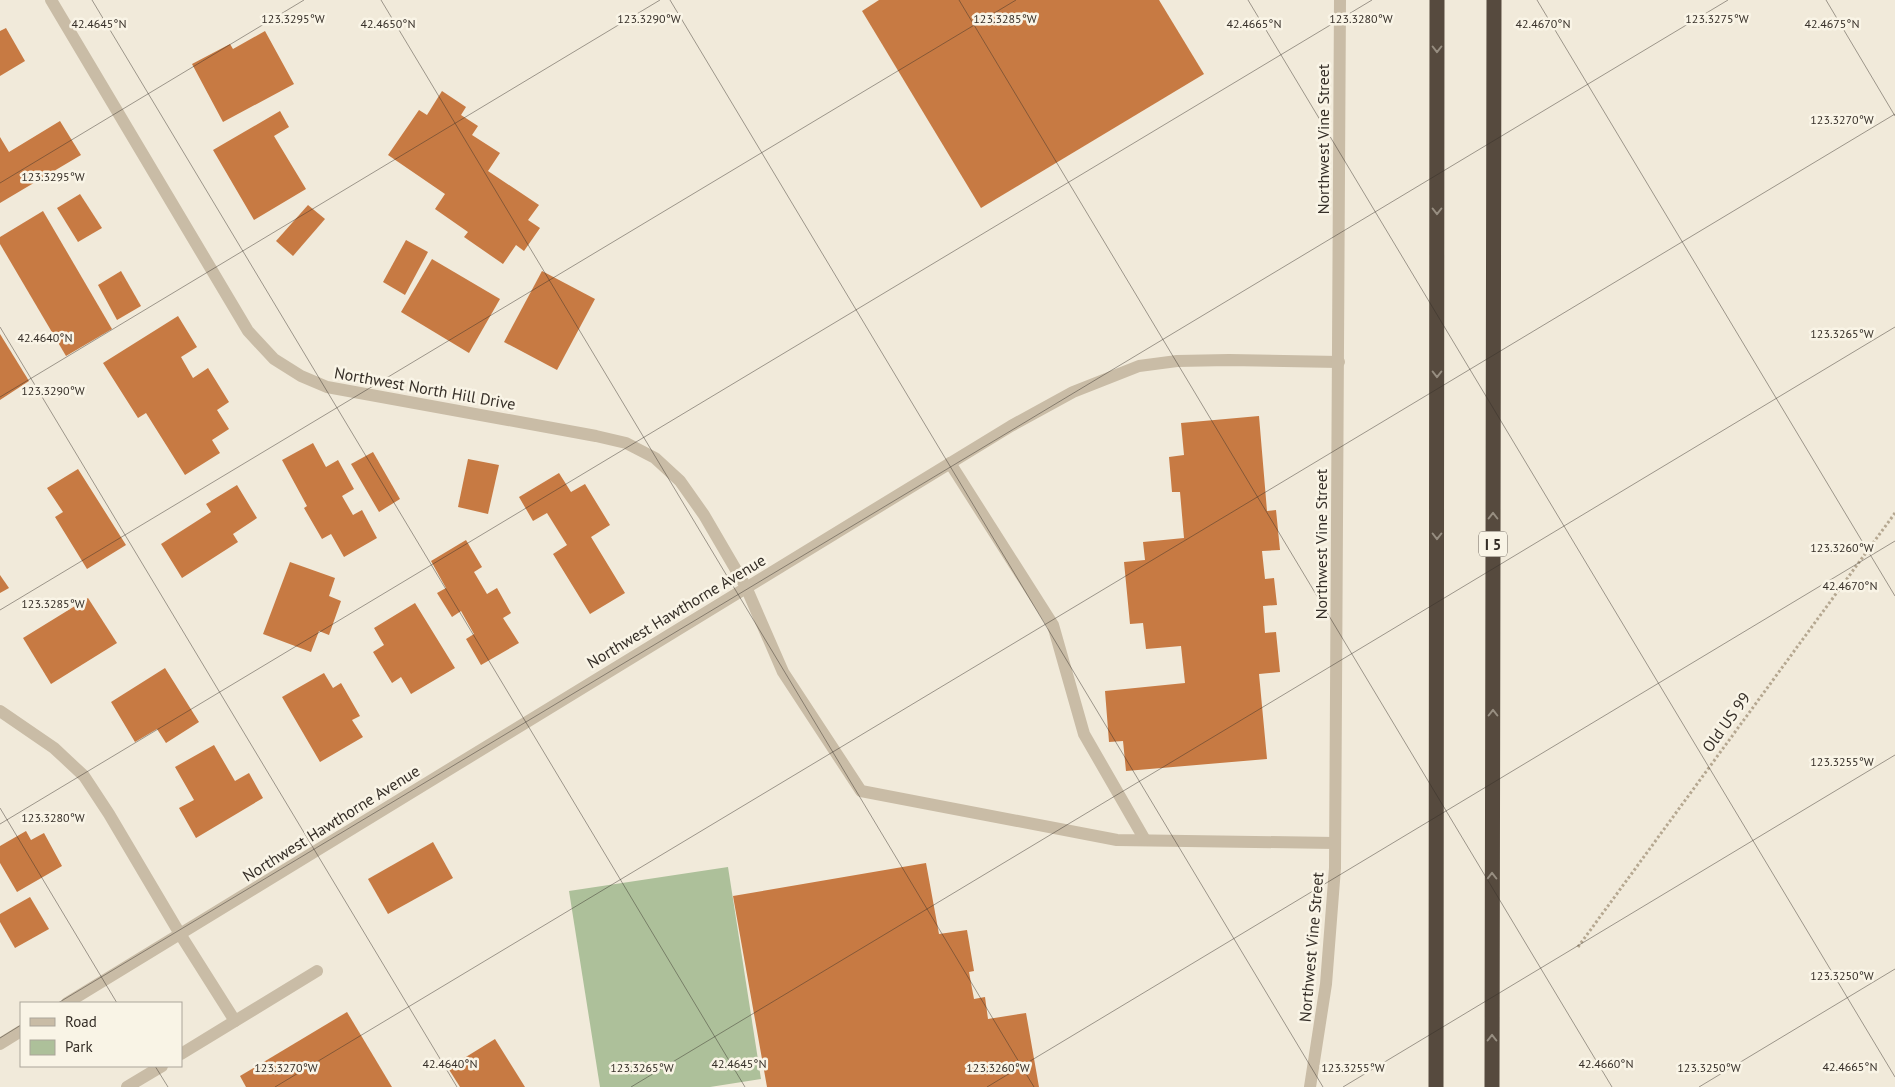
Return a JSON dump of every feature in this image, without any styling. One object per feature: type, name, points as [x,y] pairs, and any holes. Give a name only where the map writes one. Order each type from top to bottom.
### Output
[{"type":"highway","points":[[1436,1087],[1437,0]]},
{"type":"highway","name":"I 5","points":[[1492,1087],[1494,0]]},
{"type":"street","name":"Northwest North Hill Drive","points":[[51,0],[248,330],[274,359],[301,376],[327,387],[626,442],[655,458],[680,482],[704,514],[746,587],[783,672],[861,792],[1117,840],[1335,843]]},
{"type":"street","name":"Northwest Vine Street","points":[[1310,1087],[1326,984],[1335,843],[1340,0]]},
{"type":"street","name":"Northwest Hawthorne Avenue","points":[[69,1002],[950,463],[1011,426],[1073,392],[1139,366],[1177,361],[1339,362]]},
{"type":"street","points":[[950,463],[1053,625],[1084,734],[1145,840]]},
{"type":"street","points":[[0,711],[54,748],[84,776],[235,1021]]},
{"type":"street","points":[[182,1053],[317,971]]},
{"type":"street","points":[[0,1044],[20,1032]]},
{"type":"street","points":[[127,1087],[160,1067]]},
{"type":"path","name":"Old US 99","points":[[1578,947],[1895,513]]},
{"type":"green space","points":[[728,867],[761,1079],[710,1087],[600,1087],[569,891]]},
{"type":"building","points":[[879,0],[1159,0],[1204,74],[981,208],[862,11]]},
{"type":"building","points":[[6,28],[25,61],[0,76],[0,31]]},
{"type":"building","points":[[265,31],[294,84],[223,122],[192,64],[230,44],[233,49]]},
{"type":"building","points":[[442,91],[466,107],[461,115],[478,126],[472,135],[500,153],[488,171],[539,205],[528,220],[540,228],[524,251],[516,245],[503,264],[464,237],[468,232],[435,209],[445,194],[388,155],[419,110],[427,115]]},
{"type":"building","points":[[280,111],[289,127],[274,136],[306,189],[254,220],[213,150]]},
{"type":"building","points":[[60,121],[81,155],[0,203],[0,137],[9,152]]},
{"type":"building","points":[[80,194],[102,228],[78,242],[57,208]]},
{"type":"building","points":[[308,205],[325,219],[293,256],[276,241]]},
{"type":"building","points":[[43,211],[112,329],[66,356],[0,244],[0,237]]},
{"type":"building","points":[[406,240],[428,252],[405,295],[383,282]]},
{"type":"building","points":[[432,259],[500,299],[469,353],[401,312]]},
{"type":"building","points":[[121,271],[141,306],[117,320],[98,285]]},
{"type":"building","points":[[542,271],[595,299],[557,370],[504,342]]},
{"type":"building","points":[[178,316],[197,347],[181,357],[193,378],[208,368],[229,402],[217,410],[229,429],[212,440],[220,453],[185,475],[146,413],[138,418],[103,363]]},
{"type":"building","points":[[0,334],[29,381],[0,400]]},
{"type":"building","points":[[1259,416],[1267,511],[1276,510],[1280,550],[1262,551],[1265,579],[1274,578],[1277,605],[1263,606],[1265,633],[1276,632],[1280,672],[1259,674],[1267,759],[1126,771],[1123,741],[1109,742],[1105,691],[1185,683],[1181,646],[1146,649],[1143,623],[1130,624],[1124,562],[1145,560],[1143,542],[1184,538],[1180,492],[1172,492],[1169,457],[1184,455],[1181,423]]},
{"type":"building","points":[[313,443],[326,467],[338,460],[354,489],[342,496],[353,515],[362,510],[377,538],[344,557],[331,534],[322,539],[304,508],[307,506],[282,460]]},
{"type":"building","points":[[373,452],[400,499],[379,512],[351,464]]},
{"type":"building","points":[[468,459],[499,465],[488,514],[458,507]]},
{"type":"building","points":[[78,469],[126,545],[87,569],[55,517],[63,512],[47,488]]},
{"type":"building","points":[[559,473],[571,492],[585,484],[610,525],[591,537],[625,593],[590,614],[553,554],[567,545],[547,513],[533,521],[519,497]]},
{"type":"building","points":[[237,485],[257,518],[233,534],[238,542],[182,578],[161,544],[211,512],[206,504]]},
{"type":"building","points":[[466,540],[482,567],[474,572],[487,594],[497,588],[511,613],[503,618],[519,643],[481,665],[466,639],[474,634],[461,611],[452,617],[437,593],[446,588],[431,561]]},
{"type":"building","points":[[290,562],[335,578],[329,596],[341,601],[329,635],[319,631],[311,652],[263,634]]},
{"type":"building","points":[[0,575],[9,588],[0,593]]},
{"type":"building","points":[[88,598],[117,643],[51,684],[23,638]]},
{"type":"building","points":[[415,603],[455,668],[411,694],[401,677],[392,683],[373,652],[384,645],[374,628]]},
{"type":"building","points":[[165,668],[199,722],[166,743],[157,729],[135,742],[111,702]]},
{"type":"building","points":[[324,673],[333,688],[341,683],[360,716],[352,720],[363,737],[320,762],[282,697]]},
{"type":"building","points":[[214,745],[235,781],[249,773],[263,798],[196,838],[179,808],[194,800],[175,767]]},
{"type":"building","points":[[26,831],[31,840],[44,833],[62,866],[17,892],[0,863],[0,846]]},
{"type":"building","points":[[433,842],[453,878],[388,914],[368,879]]},
{"type":"building","points":[[926,863],[939,934],[967,930],[974,971],[969,972],[974,999],[985,997],[988,1019],[1026,1013],[1039,1087],[767,1087],[733,896]]},
{"type":"building","points":[[30,897],[49,929],[15,948],[0,922],[0,914]]},
{"type":"building","points":[[347,1012],[392,1087],[246,1087],[240,1076]]},
{"type":"building","points":[[495,1039],[525,1087],[460,1087],[448,1068]]}]
